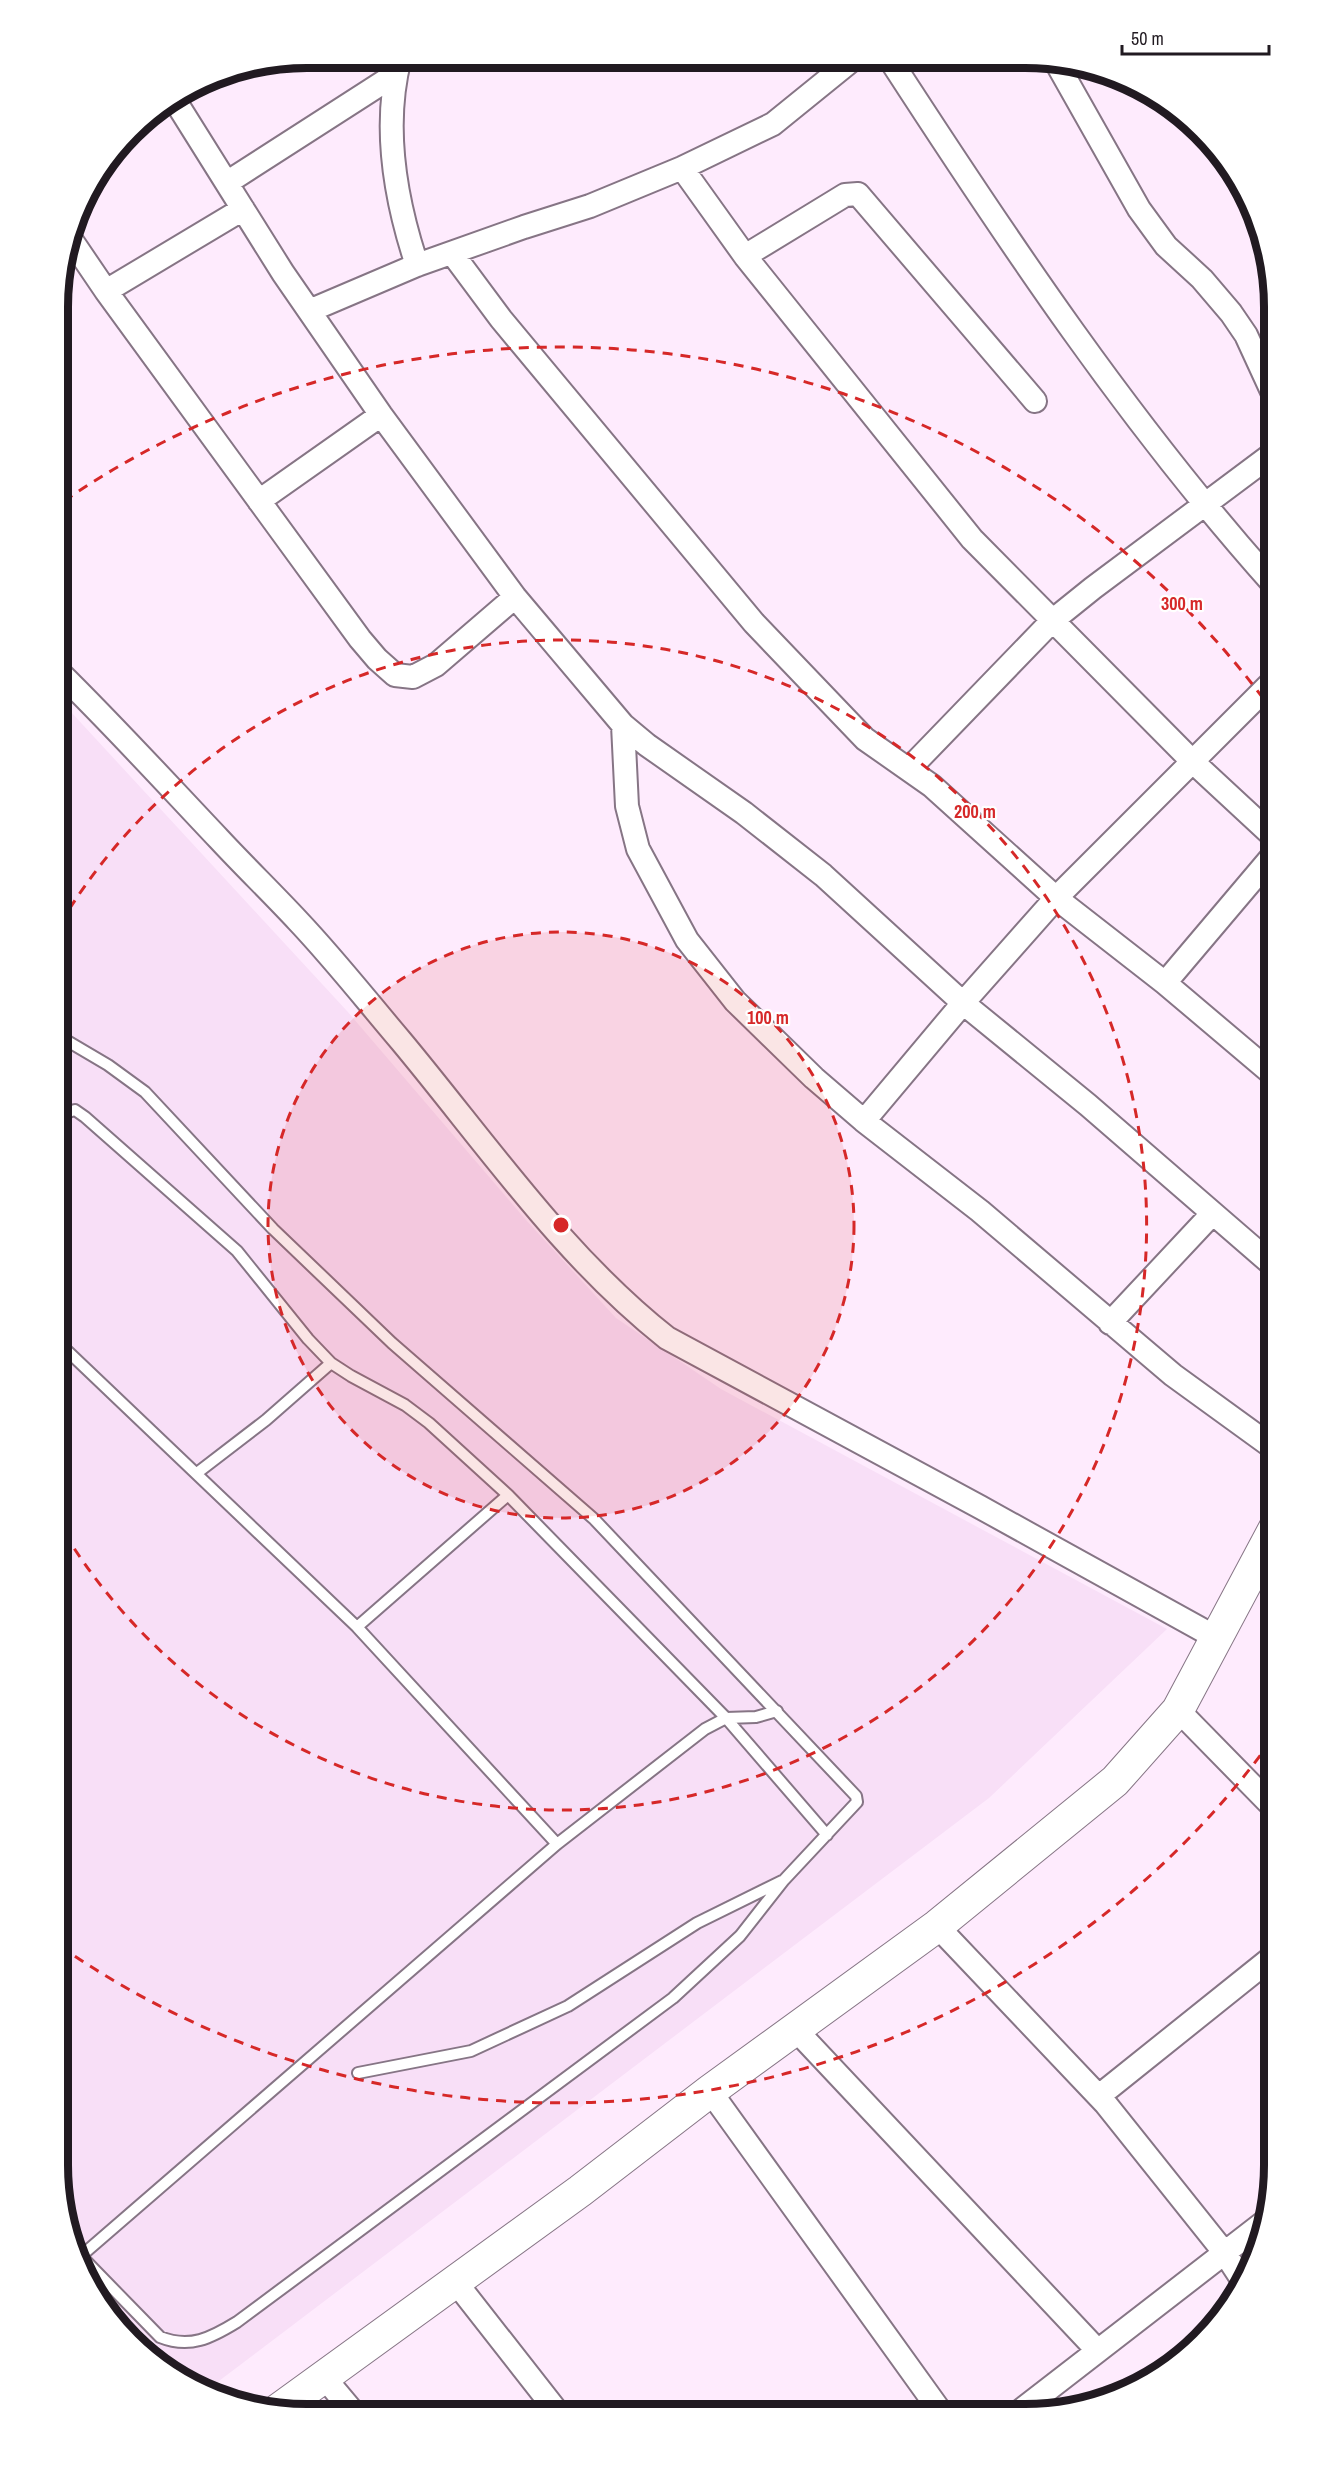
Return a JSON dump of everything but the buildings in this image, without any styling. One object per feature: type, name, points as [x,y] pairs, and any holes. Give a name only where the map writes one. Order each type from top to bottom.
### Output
[{"type":"street","points":[[228,182],[397,67]]},
{"type":"street","points":[[398,67],[392,111],[392,149],[402,211],[417,265]]},
{"type":"street","points":[[309,311],[417,265],[590,206],[682,168],[773,124],[843,67]]},
{"type":"street","points":[[895,67],[1063,319],[1206,505],[1264,573]]},
{"type":"street","points":[[1061,71],[1139,209],[1166,246],[1202,279],[1231,313],[1246,335],[1264,374]]},
{"type":"street","points":[[178,105],[309,311],[381,415],[515,597],[623,725],[661,756],[744,813],[823,875],[963,1003],[1088,1105],[1212,1214],[1264,1254]]},
{"type":"street","points":[[682,168],[745,256],[972,539],[1193,762],[1264,828]]},
{"type":"street","points":[[745,256],[845,195],[858,194],[1035,401]]},
{"type":"street","points":[[106,291],[243,209]]},
{"type":"street","points":[[76,246],[360,639],[376,659],[395,675],[414,677],[436,664],[515,597]]},
{"type":"street","points":[[452,253],[501,319],[754,623],[866,739],[953,804],[1056,898],[1165,983],[1264,1067]]},
{"type":"street","points":[[259,501],[381,415]]},
{"type":"street","points":[[909,770],[1052,621],[1264,460]]},
{"type":"street","points":[[68,681],[140,753],[299,922],[426,1072],[529,1200],[605,1285],[643,1319],[667,1338],[692,1352],[990,1512],[1215,1637]]},
{"type":"street","points":[[864,1121],[963,1003],[1056,898],[1264,690]]},
{"type":"street","points":[[623,725],[627,806],[638,849],[687,940],[735,1001],[814,1078],[864,1121],[980,1210],[1173,1375],[1264,1441]]},
{"type":"street","points":[[1165,983],[1264,867]]},
{"type":"street","points":[[1110,1323],[1212,1214]]},
{"type":"street","points":[[287,2403],[454,2280],[580,2191],[710,2091],[937,1926],[1115,1781],[1178,1710],[1215,1637],[1264,1560]]},
{"type":"street","points":[[1178,1710],[1264,1798]]},
{"type":"street","points":[[937,1926],[1099,2096],[1224,2252],[1239,2273]]},
{"type":"street","points":[[1099,2096],[1264,1964]]},
{"type":"street","points":[[796,2030],[1097,2350]]},
{"type":"street","points":[[710,2091],[936,2405]]},
{"type":"street","points":[[1029,2405],[1256,2228]]},
{"type":"street","points":[[454,2280],[552,2405]]},
{"type":"street","points":[[323,2376],[347,2405]]},
{"type":"lane","points":[[68,1042],[108,1065],[144,1092],[273,1229],[384,1335],[594,1520],[777,1710],[856,1796],[857,1802],[784,1880],[740,1936],[673,1998],[237,2322],[214,2336],[187,2343],[173,2342],[160,2337],[89,2264]]},
{"type":"lane","points":[[68,1112],[75,1110],[85,1117],[237,1251],[308,1339],[332,1363],[405,1405],[508,1495],[726,1718],[826,1835]]},
{"type":"lane","points":[[68,1351],[357,1627],[557,1844]]},
{"type":"lane","points":[[197,1473],[266,1420],[332,1363]]},
{"type":"lane","points":[[357,1627],[508,1495]]},
{"type":"lane","points":[[84,2253],[557,1844],[705,1729],[726,1718],[756,1717],[777,1710]]},
{"type":"lane","points":[[358,2073],[471,2051],[568,2006],[698,1923],[784,1880]]},
{"type":"shaded area","points":[[68,709],[347,1011],[526,1220],[616,1318],[721,1389],[1167,1629],[989,1798],[213,2385],[187,2372],[114,2306],[108,2298],[92,2271],[80,2242],[72,2212],[68,2181]]}]
